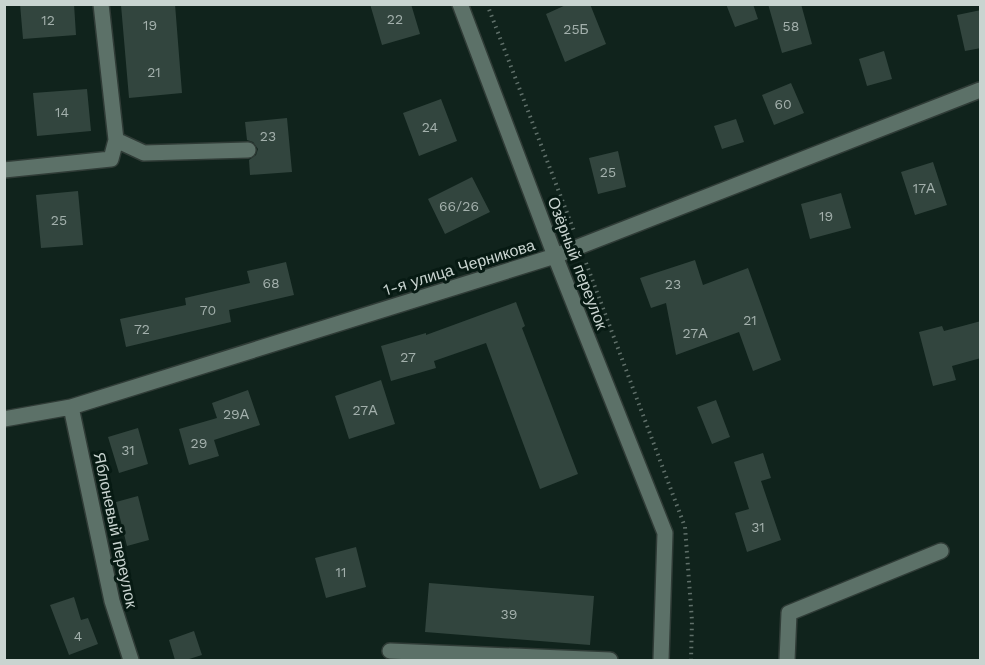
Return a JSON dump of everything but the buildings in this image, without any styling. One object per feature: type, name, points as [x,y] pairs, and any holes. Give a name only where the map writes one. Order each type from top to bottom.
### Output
[{"type":"street","points":[[4,170],[111,159],[116,140],[101,4]]},
{"type":"street","name":"Озёрный переулок","points":[[460,4],[555,256],[665,533],[661,660]]},
{"type":"street","name":"1-я улица Черникова","points":[[4,419],[71,407],[555,256],[981,90]]},
{"type":"street","points":[[116,140],[144,153],[248,150]]},
{"type":"street","name":"Яблоневый переулок","points":[[71,407],[112,601],[130,660]]},
{"type":"street","points":[[787,660],[789,613],[941,551]]},
{"type":"street","points":[[390,651],[445,657],[610,660]]},
{"type":"path","points":[[487,4],[685,527],[692,621],[691,660]]}]
